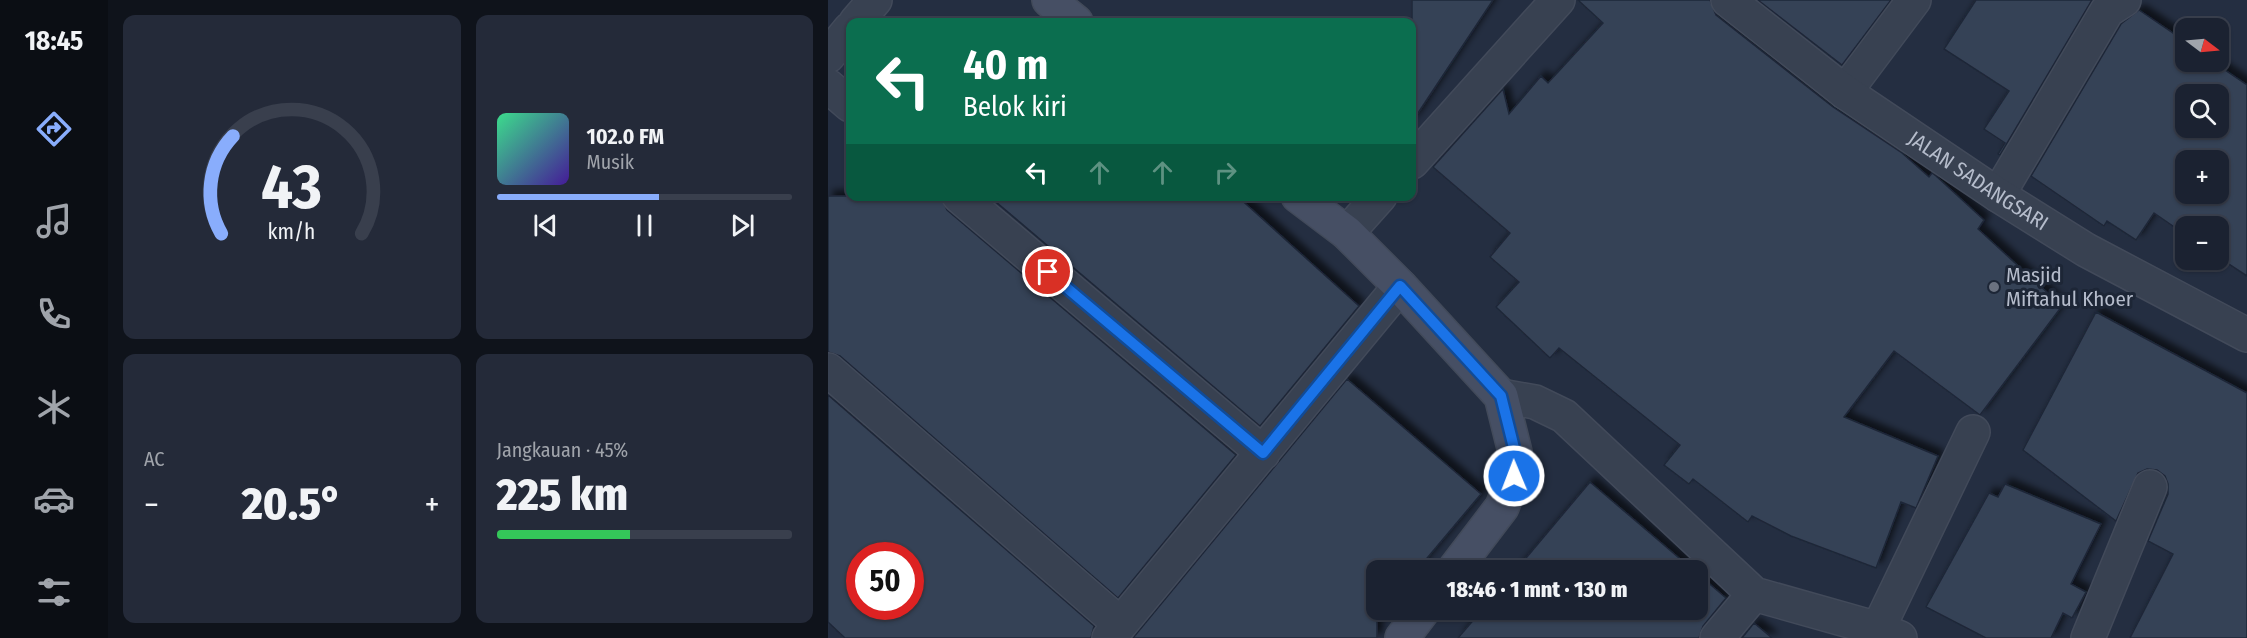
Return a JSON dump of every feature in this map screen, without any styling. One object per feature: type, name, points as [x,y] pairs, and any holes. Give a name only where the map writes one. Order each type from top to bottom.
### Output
[{"type":"main road","points":[[1049,0],[1071,18]]},
{"type":"main road","points":[[1305,201],[1347,233],[1400,286],[1501,396],[1515,452],[1514,476],[1502,507],[1462,560]]},
{"type":"main road","points":[[1402,638],[1416,620]]},
{"type":"street","points":[[859,18],[875,0]]},
{"type":"street","points":[[1416,158],[1558,0]]},
{"type":"street","name":"JALAN SADANGSARI","points":[[1728,0],[1845,92],[1998,195],[2085,250],[2247,335]]},
{"type":"street","points":[[1845,92],[1914,0]]},
{"type":"street","points":[[1998,195],[2107,11],[2124,0]]},
{"type":"street","points":[[828,56],[846,34]]},
{"type":"street","points":[[828,86],[846,102]]},
{"type":"street","points":[[965,201],[1263,453]]},
{"type":"street","points":[[1347,233],[1376,201]]},
{"type":"street","points":[[828,370],[1115,631],[1400,286]]},
{"type":"street","points":[[1501,396],[1535,402],[1564,416],[1754,594],[1889,634],[1973,432]]},
{"type":"street","points":[[2088,638],[2150,487]]},
{"type":"street","points":[[1717,638],[1754,594]]},
{"type":"building","points":[[1412,0],[1493,0],[1416,116],[1416,18],[1412,18]]},
{"type":"building","points":[[1578,0],[1710,0],[1716,15],[1833,107],[1902,153],[1929,177],[1932,173],[1936,176],[1984,220],[1978,229],[2062,306],[1980,415],[1894,351],[1844,417],[1938,456],[1916,508],[1901,502],[1876,568],[1791,536],[1752,516],[1748,522],[1693,479],[1689,484],[1664,465],[1680,445],[1559,348],[1550,358],[1496,307],[1519,282],[1490,257],[1510,233],[1433,167],[1503,89],[1509,114],[1541,76],[1548,83],[1603,23]]},
{"type":"building","points":[[1758,0],[1891,0],[1842,65]]},
{"type":"building","points":[[1976,0],[2092,0],[2000,155],[1998,154],[2005,143],[1984,129],[2009,91],[1944,49]]},
{"type":"building","points":[[2139,10],[2175,35],[2175,72],[2228,72],[2247,85],[2247,276],[2229,264],[2229,216],[2175,216],[2175,227],[2154,213],[2136,240],[2107,221],[2104,226],[2031,176],[2121,24]]},
{"type":"building","points":[[828,196],[846,196],[846,201],[943,201],[947,210],[1236,455],[1118,598],[840,356],[828,352]]},
{"type":"building","points":[[995,201],[1243,201],[1359,306],[1260,426]]},
{"type":"building","points":[[2096,312],[2247,393],[2247,638],[2130,638],[2173,554],[2148,541],[2168,494],[2165,476],[2157,470],[2147,469],[2138,473],[2116,521],[2023,450]]},
{"type":"building","points":[[1347,379],[1481,494],[1425,560],[1366,560],[1366,620],[1377,620],[1377,638],[1133,638]]},
{"type":"building","points":[[828,395],[1094,626],[1091,638],[845,638],[828,622]]},
{"type":"building","points":[[1590,482],[1681,560],[1524,560]]},
{"type":"building","points":[[2005,484],[2101,524],[2071,584],[2086,592],[2072,618],[2063,613],[2051,638],[1986,638],[1926,607],[1989,493],[1998,497]]},
{"type":"building","points":[[1708,583],[1726,598],[1708,620]]},
{"type":"building","points":[[1474,620],[1708,620],[1699,638],[1458,638]]},
{"type":"building","points":[[1754,623],[1772,638],[1742,638]]},
{"type":"place","name":"Masjid Miftahul Khoer","points":[[1994,287]]},
{"type":"route","points":[[1048,272],[1263,453],[1400,286],[1501,396],[1515,452],[1514,476]]}]
